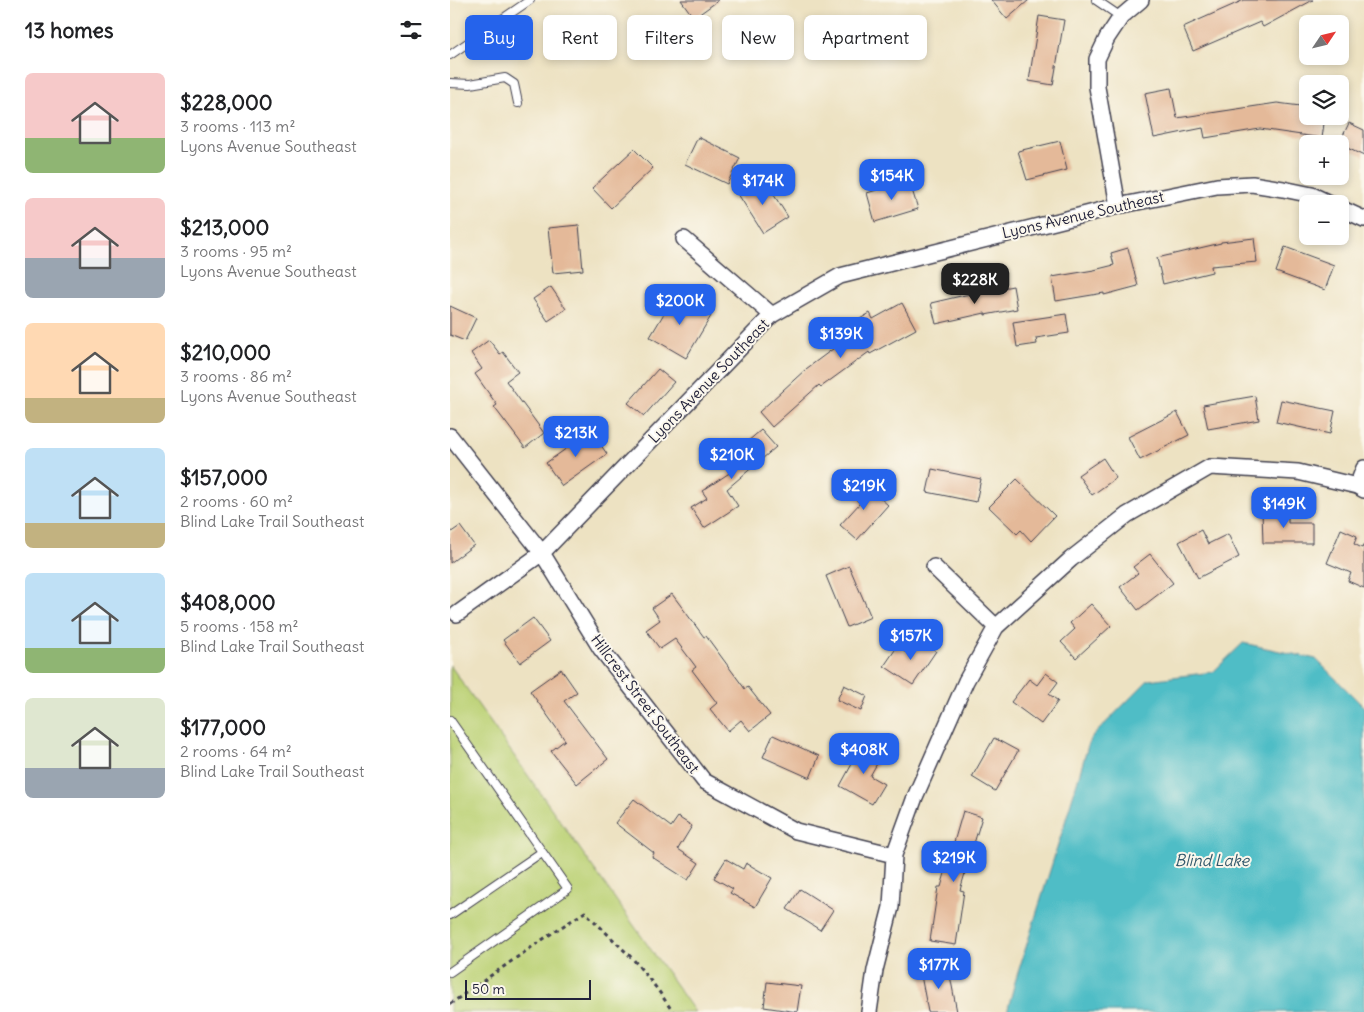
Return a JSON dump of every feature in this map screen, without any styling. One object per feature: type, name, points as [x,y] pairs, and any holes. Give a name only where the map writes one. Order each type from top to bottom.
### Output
[{"type":"street","points":[[1118,206],[1097,87],[1097,59],[1107,38],[1121,17],[1141,0]]},
{"type":"street","name":"Lyons Avenue Southeast","points":[[457,614],[542,553],[772,315],[840,276],[1118,206],[1217,186],[1252,184],[1312,195]]},
{"type":"street","points":[[1349,212],[1364,218]]},
{"type":"street","points":[[684,239],[772,315]]},
{"type":"street","name":"Hillcrest Street Southeast","points":[[450,436],[542,553],[601,649],[704,781],[796,831],[894,855]]},
{"type":"street","points":[[869,1012],[875,970],[891,907],[894,855],[915,797],[966,681],[996,627],[1071,559],[1127,515],[1210,467],[1298,472],[1360,488],[1364,468]]},
{"type":"street","points":[[934,567],[996,627]]},
{"type":"lane","points":[[450,55],[530,0]]},
{"type":"lane","points":[[1096,0],[1121,17]]},
{"type":"lane","points":[[450,83],[470,84],[505,78],[514,84],[518,102]]},
{"type":"lane","points":[[450,720],[568,889],[450,972]]},
{"type":"lane","points":[[450,915],[542,852]]},
{"type":"path","points":[[450,1004],[584,912],[633,959],[674,1012]]},
{"type":"green space","points":[[450,665],[695,1012],[450,1012]]},
{"type":"water","name":"Blind Lake","points":[[1243,643],[1316,659],[1364,707],[1364,1012],[1007,1012],[1090,739],[1148,680],[1213,672]]},
{"type":"building","points":[[681,0],[719,0],[698,15],[692,15]]},
{"type":"building","points":[[991,0],[1029,0],[1007,19]]},
{"type":"building","points":[[1244,0],[1313,0],[1263,27],[1260,22],[1193,51],[1183,27]]},
{"type":"building","points":[[1039,16],[1064,20],[1053,85],[1029,81]]},
{"type":"building","points":[[1171,88],[1177,118],[1277,103],[1299,106],[1299,125],[1324,125],[1322,135],[1301,135],[1260,129],[1205,138],[1203,128],[1154,138],[1145,93]]},
{"type":"building","points":[[1349,123],[1364,130],[1364,156],[1349,149],[1349,135],[1343,135]]},
{"type":"building","points":[[698,137],[740,158],[727,184],[685,164]]},
{"type":"building","points":[[1060,141],[1067,170],[1027,180],[1018,151]]},
{"type":"building","points":[[634,149],[653,168],[611,208],[592,188]]},
{"type":"building","points":[[763,178],[788,217],[763,233],[738,194]]},
{"type":"building","points":[[909,180],[918,209],[875,222],[867,193]]},
{"type":"building","points":[[579,225],[583,270],[553,273],[548,228]]},
{"type":"building","points":[[1254,238],[1257,262],[1211,266],[1212,272],[1163,284],[1157,258],[1221,242]]},
{"type":"building","points":[[1285,247],[1334,265],[1325,290],[1276,272]]},
{"type":"building","points":[[1128,248],[1138,286],[1104,295],[1104,293],[1056,301],[1052,277],[1114,265],[1111,253]]},
{"type":"building","points":[[1013,286],[1017,309],[985,315],[985,313],[936,324],[931,303]]},
{"type":"building","points":[[551,287],[566,309],[548,321],[533,299]]},
{"type":"building","points":[[675,295],[711,316],[686,358],[650,337]]},
{"type":"building","points":[[902,303],[916,329],[870,354],[869,352],[821,387],[819,385],[772,427],[759,412],[806,369],[857,331],[853,323],[870,313],[873,319]]},
{"type":"building","points":[[450,306],[476,318],[465,341],[450,335]]},
{"type":"building","points":[[1066,314],[1069,333],[1036,338],[1037,344],[1017,347],[1013,322]]},
{"type":"building","points":[[489,340],[500,354],[503,352],[518,372],[506,381],[544,433],[525,448],[494,407],[497,405],[475,374],[482,369],[471,353]]},
{"type":"building","points":[[658,369],[674,382],[644,416],[628,403]]},
{"type":"building","points":[[1255,396],[1259,420],[1208,429],[1203,405]]},
{"type":"building","points":[[1281,400],[1335,411],[1330,434],[1276,422]]},
{"type":"building","points":[[1177,412],[1189,435],[1140,460],[1128,437]]},
{"type":"building","points":[[761,430],[776,447],[727,489],[738,506],[704,528],[691,508],[707,498],[702,491],[734,470],[726,460]]},
{"type":"building","points":[[591,431],[607,454],[562,486],[546,463]]},
{"type":"building","points":[[1103,458],[1116,478],[1092,495],[1078,475]]},
{"type":"building","points":[[932,469],[981,479],[976,502],[927,492]]},
{"type":"building","points":[[1017,479],[1055,516],[1031,541],[1021,530],[1017,534],[989,507]]},
{"type":"building","points":[[862,482],[888,505],[857,540],[840,525],[860,503],[851,495]]},
{"type":"building","points":[[1262,511],[1288,511],[1288,523],[1312,523],[1312,543],[1263,543]]},
{"type":"building","points":[[460,526],[474,545],[450,563],[450,533]]},
{"type":"building","points":[[1341,529],[1357,536],[1354,544],[1362,548],[1364,544],[1364,588],[1348,581],[1351,573],[1327,563]]},
{"type":"building","points":[[1201,530],[1208,544],[1228,534],[1239,557],[1198,578],[1179,542]]},
{"type":"building","points":[[1150,554],[1173,583],[1138,610],[1120,587],[1138,573],[1133,567]]},
{"type":"building","points":[[849,566],[871,617],[847,627],[826,576]]},
{"type":"building","points":[[672,594],[745,689],[748,687],[770,715],[750,731],[741,720],[728,731],[710,709],[717,703],[692,670],[696,667],[675,639],[660,649],[646,630],[660,620],[652,608]]},
{"type":"building","points":[[1091,604],[1111,626],[1076,658],[1061,642],[1075,629],[1070,623]]},
{"type":"building","points":[[533,618],[550,641],[520,663],[503,640]]},
{"type":"building","points":[[915,637],[936,651],[913,685],[884,666],[897,647],[905,652]]},
{"type":"building","points":[[561,669],[577,692],[564,701],[608,759],[577,784],[551,751],[565,740],[530,691]]},
{"type":"building","points":[[1046,673],[1058,682],[1049,694],[1058,701],[1041,724],[1011,702],[1029,679],[1037,685]]},
{"type":"building","points":[[844,685],[867,696],[861,711],[837,700]]},
{"type":"building","points":[[773,735],[819,756],[810,778],[763,757]]},
{"type":"building","points":[[994,738],[1018,751],[995,791],[972,777]]},
{"type":"building","points":[[864,742],[883,753],[870,776],[884,784],[872,804],[840,786]]},
{"type":"building","points":[[634,799],[671,827],[678,817],[692,826],[678,849],[699,863],[688,880],[652,857],[654,853],[615,823]]},
{"type":"building","points":[[963,811],[982,817],[960,890],[964,891],[956,945],[930,941],[938,887],[941,887]]},
{"type":"building","points":[[726,859],[743,869],[746,863],[772,878],[755,907],[730,893],[733,889],[714,878]]},
{"type":"building","points":[[800,889],[833,910],[820,930],[787,909]]},
{"type":"building","points":[[948,965],[957,1012],[928,1012],[920,970]]},
{"type":"building","points":[[767,982],[801,986],[797,1012],[764,1007]]}]
